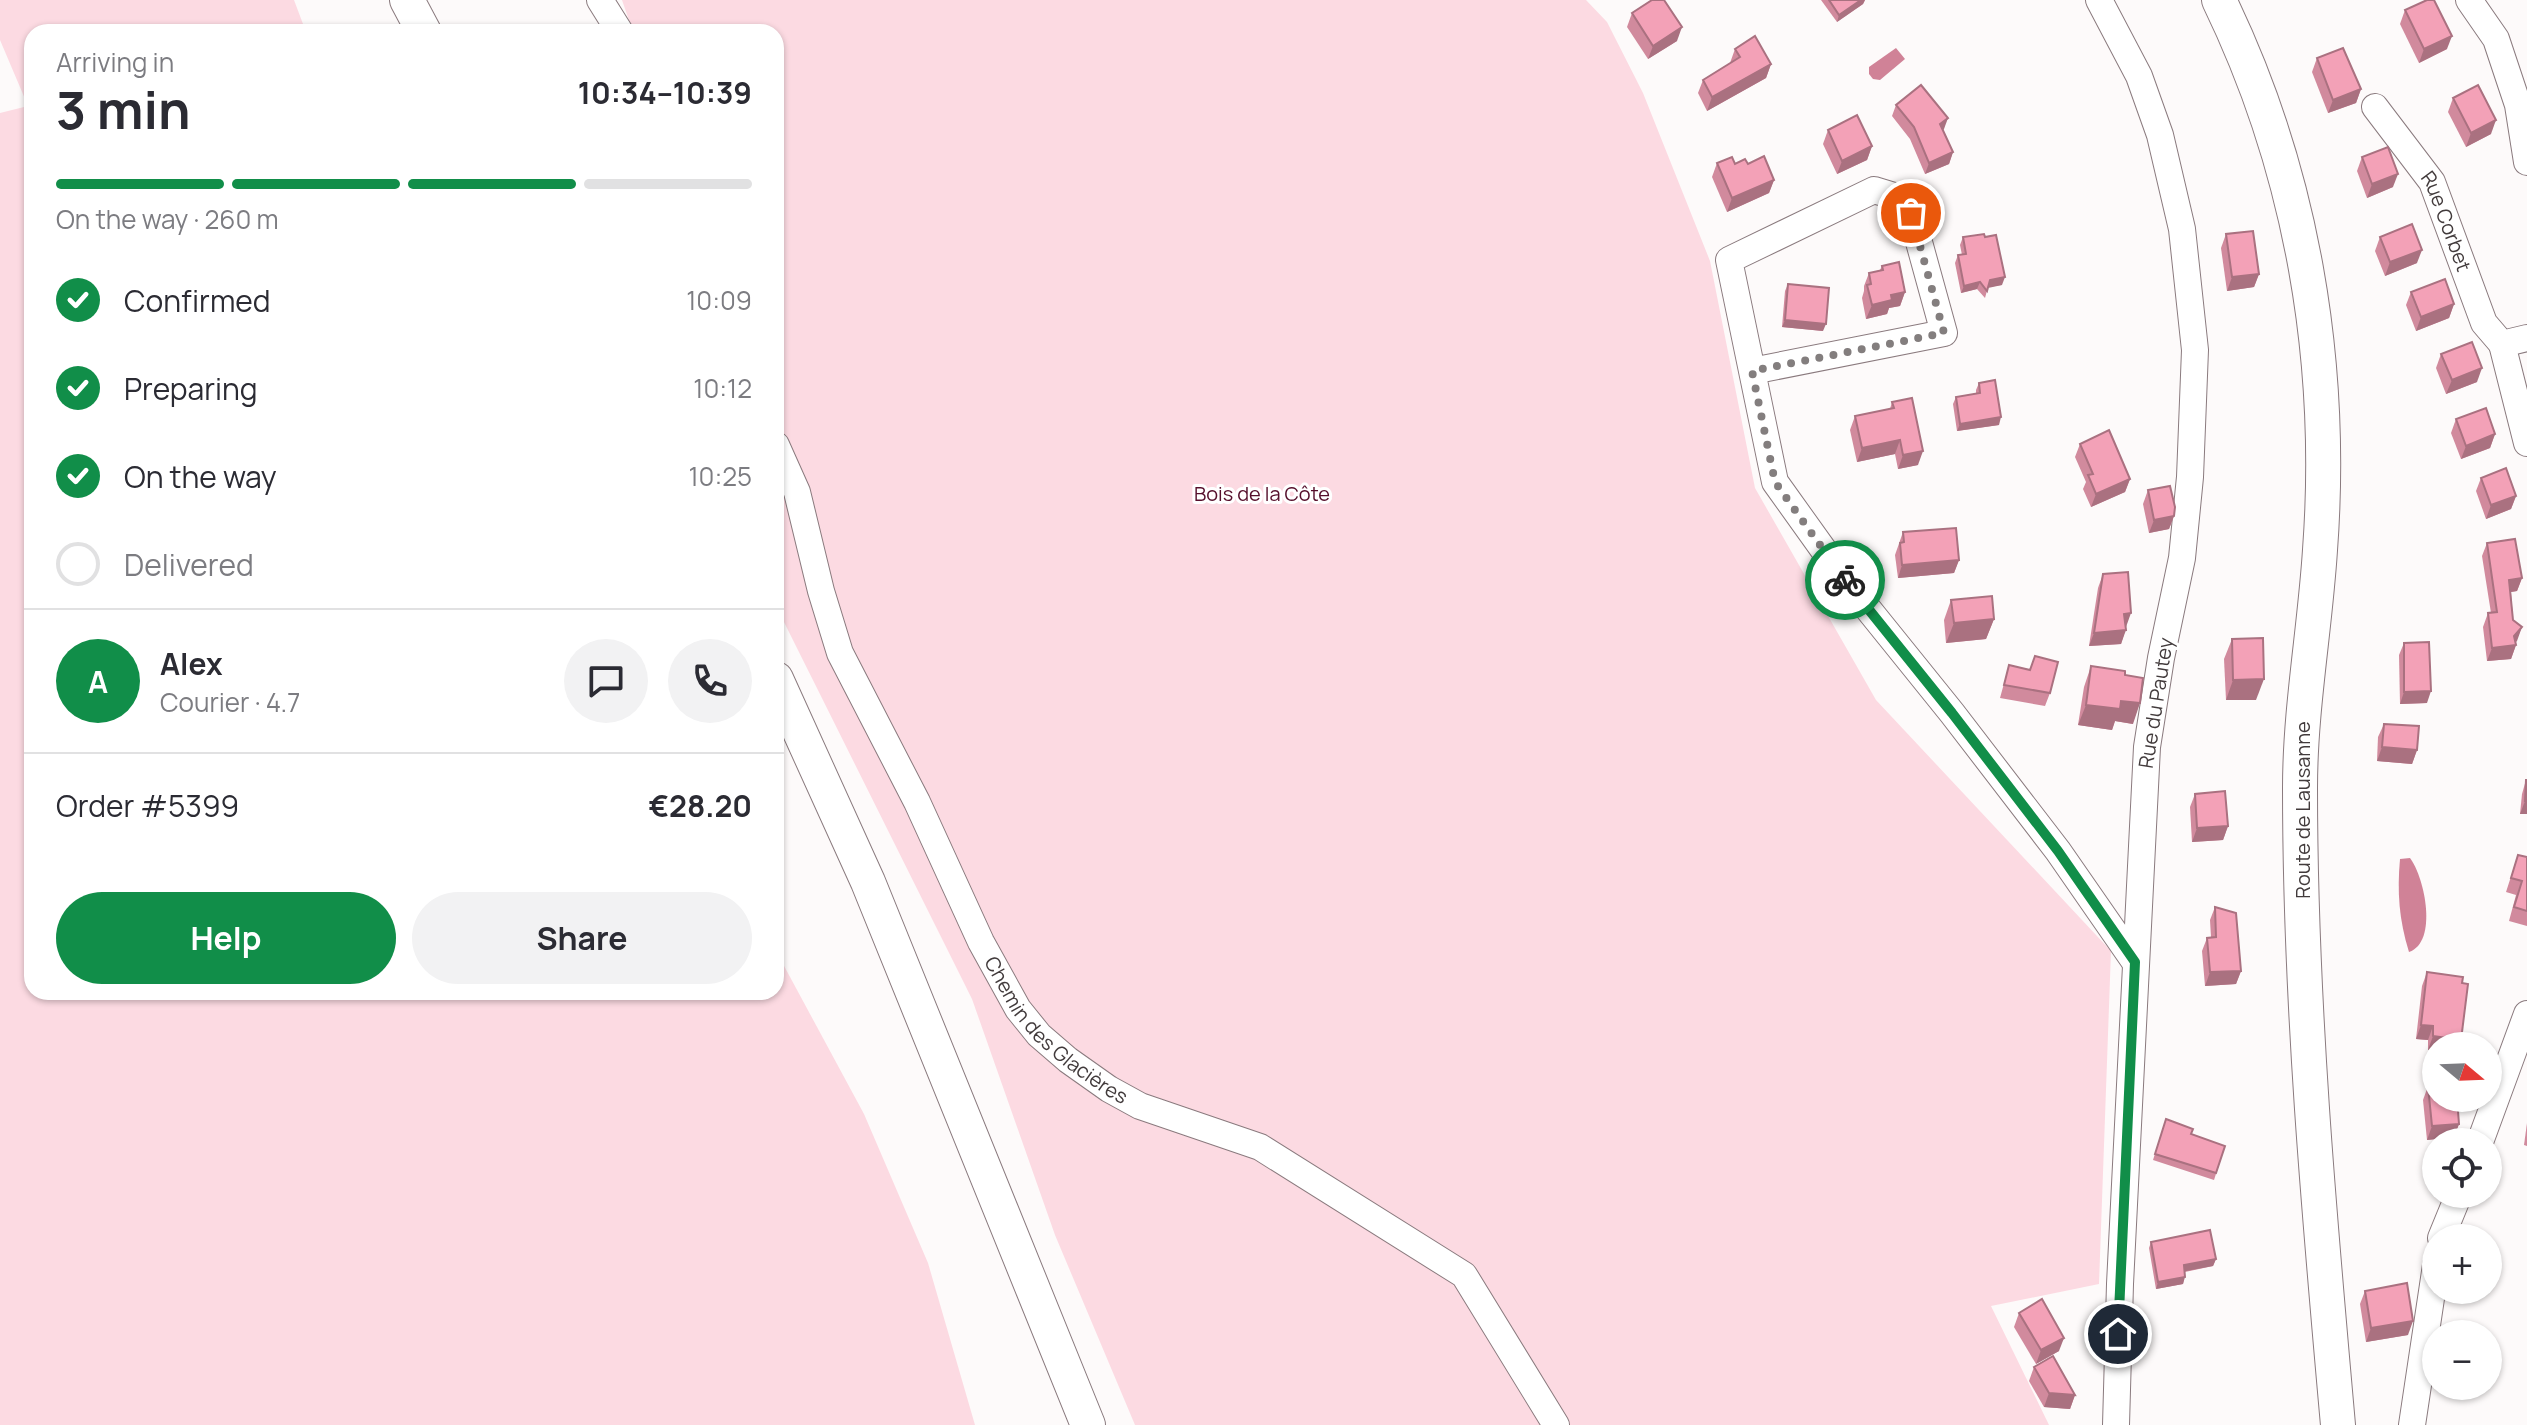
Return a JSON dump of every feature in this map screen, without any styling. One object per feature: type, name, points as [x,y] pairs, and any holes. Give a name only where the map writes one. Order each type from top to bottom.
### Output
[{"type":"main road","points":[[407,0],[420,24]]},
{"type":"main road","points":[[428,0],[440,24]]},
{"type":"main road","name":"Route de Lausanne","points":[[2207,0],[2228,46],[2263,106]]},
{"type":"main road","name":"Route de Lausanne","points":[[2219,0],[2263,106],[2292,197],[2313,309],[2321,393],[2323,484],[2319,564],[2300,736],[2300,862],[2311,1095],[2338,1425]]},
{"type":"main road","points":[[784,697],[868,882],[1088,1425]]},
{"type":"street","points":[[600,0],[615,24]]},
{"type":"street","name":"Rue du Pautey","points":[[2099,0],[2139,76],[2160,135],[2182,229],[2195,350],[2190,477],[2182,558],[2161,658],[2147,747],[2120,1268],[2116,1425]]},
{"type":"street","points":[[2469,0],[2496,39],[2518,105],[2527,162]]},
{"type":"street","name":"Rue Corbet","points":[[2375,107],[2432,182],[2484,323],[2515,341],[2527,443]]},
{"type":"street","points":[[1752,371],[1944,333],[1911,213],[1897,197],[1874,190],[1729,260],[1752,371],[1775,482],[1848,584],[2058,851],[2135,962]]},
{"type":"street","name":"Chemin des Glacières","points":[[784,463],[797,492],[840,653],[917,802],[981,942],[1018,1009],[1039,1035],[1109,1089],[1140,1106],[1260,1147],[1464,1275],[1556,1425]]},
{"type":"street","points":[[2485,1128],[2527,1014]]},
{"type":"street","points":[[2412,1425],[2430,1304]]},
{"type":"green space","points":[[0,0],[294,0],[303,24],[24,24],[24,97],[0,40]]},
{"type":"green space","name":"Bois de la Côte","points":[[622,0],[1586,0],[1607,22],[1643,93],[1710,261],[1755,488],[1876,700],[2111,951],[2099,1284],[1991,1306],[2049,1425],[1135,1425],[1055,1235],[972,999],[784,622],[784,24],[630,24]]},
{"type":"green space","points":[[24,107],[24,1000],[784,1000],[784,966],[864,1114],[928,1263],[975,1425],[0,1425],[0,113]]},
{"type":"shaded area","points":[[1896,48],[1905,59],[1880,80],[1873,79],[1869,67]]},
{"type":"shaded area","points":[[2410,858],[2424,894],[2426,923],[2424,936],[2418,946],[2409,952],[2401,917],[2399,883],[2400,859]]},
{"type":"building","points":[[1652,0],[1664,0],[1682,27],[1653,46],[1632,13]]},
{"type":"building","points":[[1829,0],[1861,0],[1839,15]]},
{"type":"building","points":[[2434,0],[2452,36],[2424,49],[2405,10]]},
{"type":"building","points":[[1755,36],[1771,64],[1712,97],[1703,80],[1740,57],[1735,49]]},
{"type":"building","points":[[2343,48],[2361,89],[2333,100],[2317,58]]},
{"type":"building","points":[[1921,85],[1948,118],[1940,124],[1953,152],[1929,163],[1914,127],[1896,105]]},
{"type":"building","points":[[2478,85],[2496,120],[2471,133],[2453,98]]},
{"type":"building","points":[[1857,115],[1872,146],[1842,161],[1828,130]]},
{"type":"building","points":[[2388,147],[2398,174],[2372,184],[2362,157]]},
{"type":"building","points":[[1764,156],[1774,180],[1732,198],[1717,163],[1732,157],[1735,164],[1745,159],[1748,164]]},
{"type":"building","points":[[2412,224],[2422,250],[2390,262],[2380,237]]},
{"type":"building","points":[[2253,231],[2259,274],[2232,277],[2226,234]]},
{"type":"building","points":[[1984,234],[1985,237],[1996,235],[2005,277],[1990,280],[1987,291],[1980,282],[1964,286],[1958,255],[1966,254],[1963,237]]},
{"type":"building","points":[[1899,262],[1905,292],[1891,295],[1892,300],[1872,305],[1867,285],[1871,284],[1869,273]]},
{"type":"building","points":[[2445,279],[2454,304],[2421,317],[2411,292]]},
{"type":"building","points":[[1788,284],[1829,288],[1826,324],[1785,320]]},
{"type":"building","points":[[2472,342],[2482,368],[2452,380],[2441,354]]},
{"type":"building","points":[[1995,380],[2001,417],[1960,424],[1956,397],[1980,393],[1979,383]]},
{"type":"building","points":[[1912,398],[1923,451],[1903,455],[1900,440],[1862,448],[1855,416],[1894,408],[1892,402]]},
{"type":"building","points":[[2486,408],[2495,434],[2466,446],[2456,419]]},
{"type":"building","points":[[2109,430],[2130,479],[2096,494],[2088,475],[2093,474],[2080,444]]},
{"type":"building","points":[[2506,468],[2516,496],[2491,505],[2481,478]]},
{"type":"building","points":[[2170,486],[2174,516],[2154,520],[2148,490]]},
{"type":"building","points":[[1956,528],[1959,560],[1902,565],[1900,543],[1904,542],[1903,532]]},
{"type":"building","points":[[2515,539],[2522,578],[2509,580],[2513,620],[2522,627],[2514,636],[2516,645],[2492,648],[2488,613],[2497,612],[2487,543]]},
{"type":"building","points":[[2128,572],[2131,613],[2124,614],[2126,630],[2094,633],[2103,574]]},
{"type":"building","points":[[1992,596],[1994,619],[1954,623],[1951,600]]},
{"type":"building","points":[[2263,638],[2264,679],[2233,680],[2232,639]]},
{"type":"building","points":[[2429,642],[2431,691],[2404,692],[2404,643]]},
{"type":"building","points":[[2035,656],[2058,662],[2050,693],[2004,685],[2009,665],[2030,670]]},
{"type":"building","points":[[2091,666],[2125,671],[2125,675],[2143,678],[2140,703],[2121,701],[2120,709],[2086,705]]},
{"type":"building","points":[[2384,724],[2419,726],[2417,750],[2382,747]]},
{"type":"building","points":[[2225,791],[2228,826],[2197,828],[2195,794]]},
{"type":"building","points":[[2518,855],[2527,857],[2527,911],[2514,907],[2522,881],[2511,878]]},
{"type":"building","points":[[2215,907],[2236,913],[2241,971],[2210,972],[2207,938],[2216,937]]},
{"type":"building","points":[[2427,972],[2463,977],[2462,983],[2468,984],[2462,1032],[2433,1032],[2433,1026],[2421,1025]]},
{"type":"building","points":[[2431,1112],[2458,1112],[2459,1124],[2432,1126]]},
{"type":"building","points":[[2166,1119],[2193,1129],[2191,1134],[2225,1146],[2216,1173],[2155,1154]]},
{"type":"building","points":[[2210,1230],[2216,1259],[2184,1265],[2185,1277],[2158,1282],[2151,1242]]},
{"type":"building","points":[[2407,1283],[2413,1321],[2371,1328],[2365,1291]]},
{"type":"building","points":[[2042,1299],[2064,1338],[2041,1350],[2019,1313]]},
{"type":"building","points":[[2053,1356],[2075,1395],[2049,1393],[2034,1367]]},
{"type":"way so far","points":[[1845,580],[1775,482],[1752,371],[1944,333],[1911,213]]},
{"type":"route","points":[[1845,580],[2058,851],[2135,962],[2118,1334]]}]
